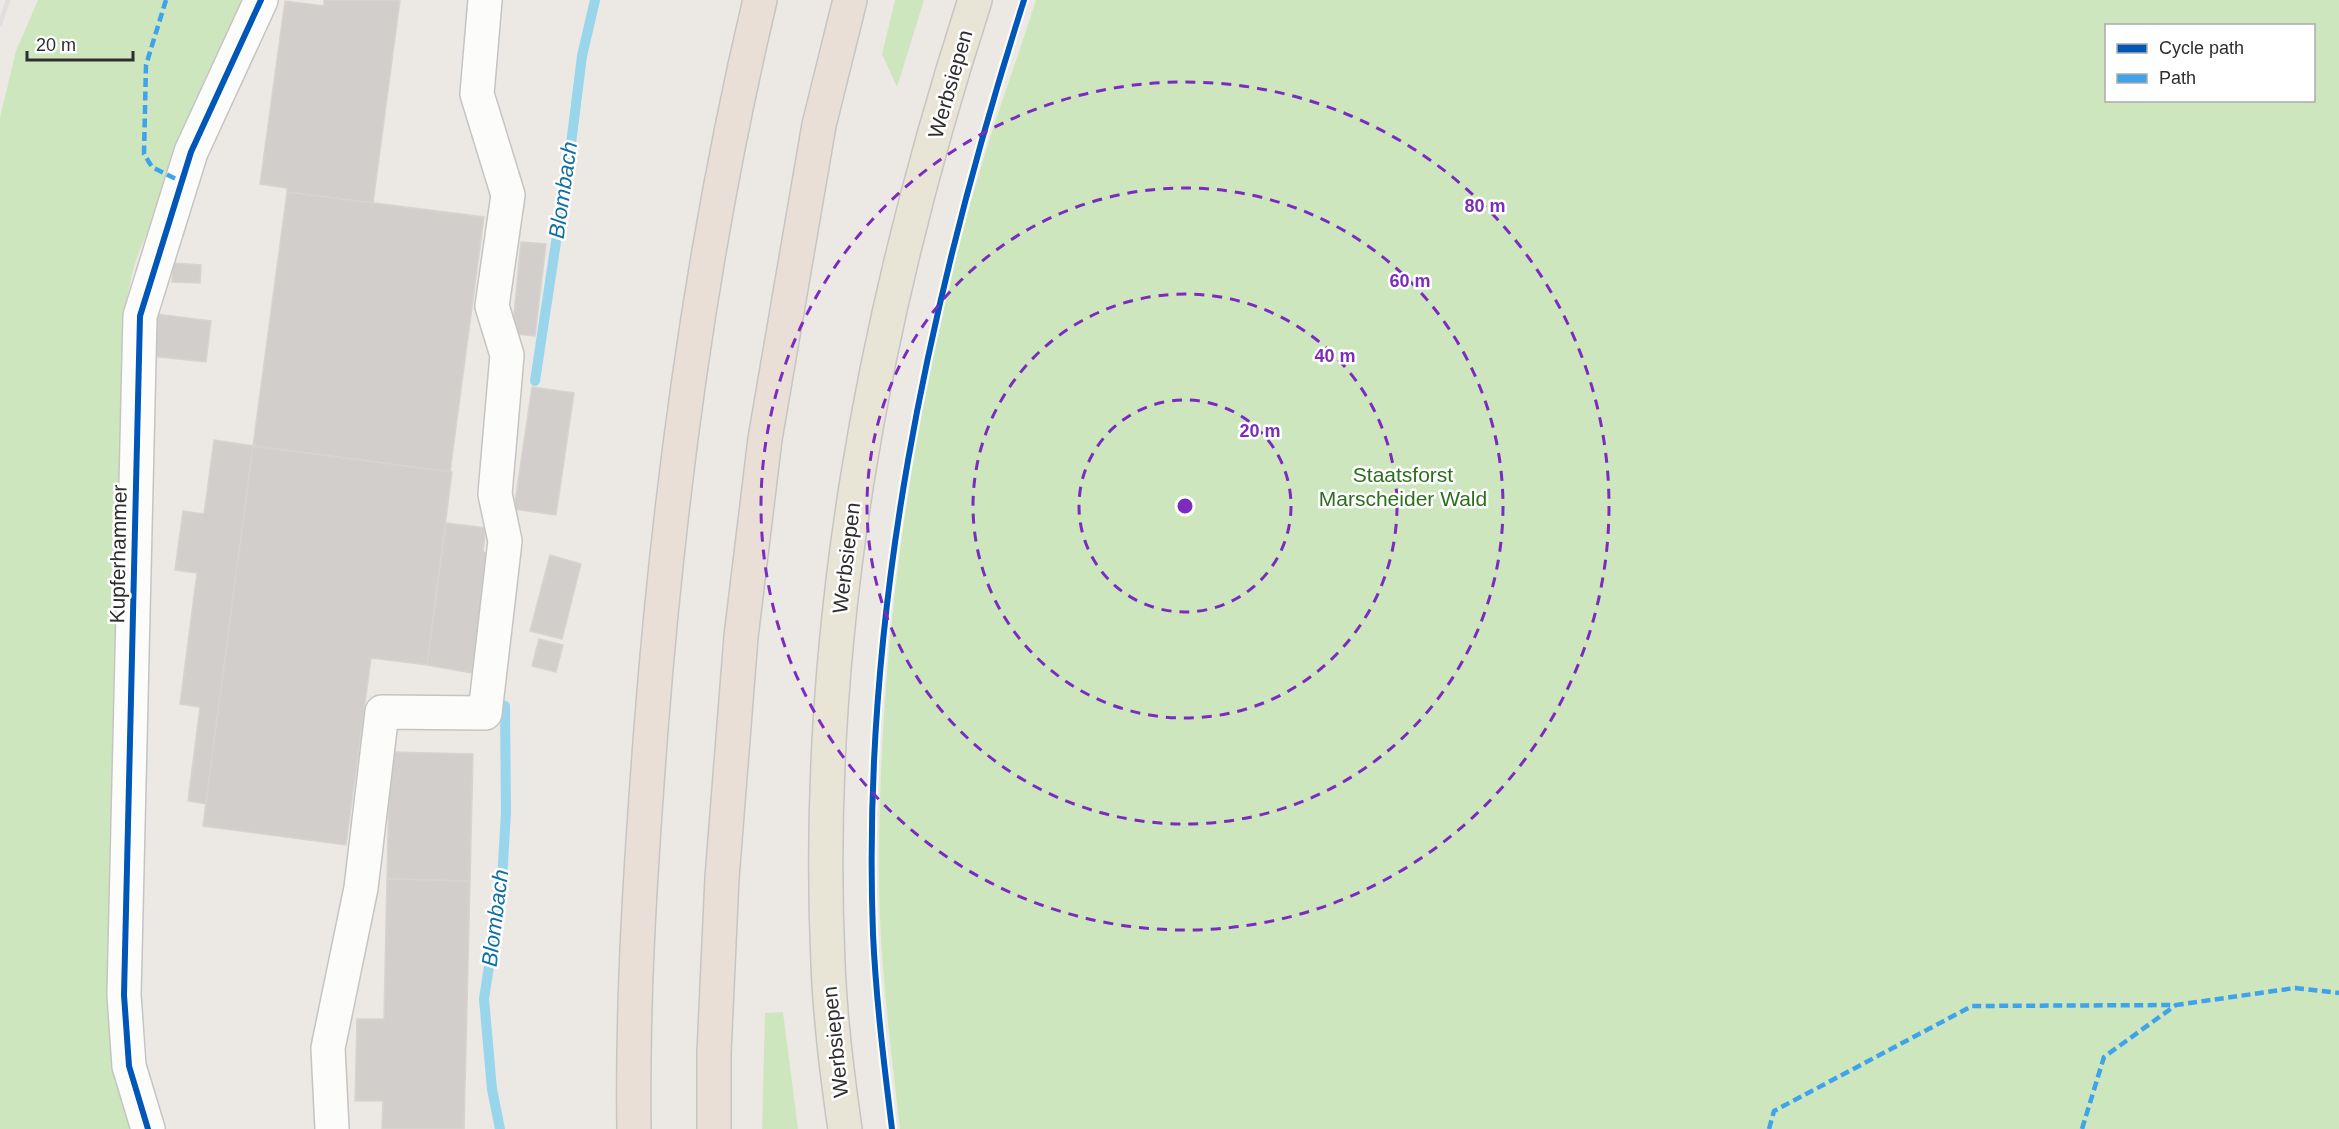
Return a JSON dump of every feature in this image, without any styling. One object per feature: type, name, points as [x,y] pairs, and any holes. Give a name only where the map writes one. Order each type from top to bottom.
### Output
[{"type":"highway","points":[[634,1129],[633,1048],[640,875],[660,618],[681,432],[712,227],[735,104],[759,0]]},
{"type":"highway","points":[[714,1129],[714,1053],[722,878],[742,625],[765,439],[819,125],[850,0]]},
{"type":"main road","name":"Werbsiepen","points":[[845,1129],[828,964],[825,840],[830,704],[840,590],[865,431],[902,259],[936,129],[975,0]]},
{"type":"street","name":"Kupferhammer","points":[[148,1129],[129,1066],[124,995],[140,316],[191,152],[261,0]]},
{"type":"street","points":[[332,1129],[328,1048],[361,888],[382,712],[484,713],[505,540],[495,494],[507,355],[492,306],[508,195],[477,94],[485,0]]},
{"type":"green space","points":[[38,0],[246,0],[140,249],[133,270],[127,305],[132,1129],[0,1129],[0,118],[16,51]]},
{"type":"green space","points":[[895,0],[924,0],[897,87],[882,54]]},
{"type":"green space","name":"Staatsforst Marscheider Wald","points":[[1036,0],[2339,0],[2339,1129],[900,1129],[883,968],[879,903],[881,782],[894,605],[919,429],[936,342],[957,255],[993,127]]},
{"type":"green space","points":[[783,1012],[798,1129],[762,1129],[765,1013]]},
{"type":"building","points":[[324,0],[400,0],[373,203],[287,192],[287,188],[260,184],[285,1],[324,6]]},
{"type":"building","points":[[287,192],[484,217],[450,472],[253,446]]},
{"type":"building","points":[[521,242],[546,244],[535,336],[517,334],[514,315]]},
{"type":"building","points":[[173,263],[201,265],[200,283],[172,282]]},
{"type":"building","points":[[156,314],[211,321],[206,362],[151,356]]},
{"type":"building","points":[[532,387],[574,393],[556,515],[514,509]]},
{"type":"building","points":[[214,440],[253,446],[206,804],[188,801],[200,707],[180,704],[197,573],[175,570],[183,511],[204,514]]},
{"type":"building","points":[[253,446],[452,472],[427,665],[371,658],[346,845],[203,826]]},
{"type":"building","points":[[446,523],[486,528],[483,551],[488,556],[472,673],[427,665]]},
{"type":"building","points":[[550,555],[581,564],[562,639],[530,631]]},
{"type":"building","points":[[539,639],[563,645],[556,672],[532,666]]},
{"type":"building","points":[[390,752],[473,754],[470,881],[387,879]]},
{"type":"building","points":[[387,879],[470,881],[464,1129],[382,1129],[383,1101],[355,1101],[357,1019],[384,1019]]},
{"type":"waterway","name":"Blombach","points":[[535,381],[582,56],[595,0]]},
{"type":"waterway","name":"Blombach","points":[[500,1129],[492,1089],[484,999],[502,881],[506,812],[505,706]]},
{"type":"railway","points":[[0,24],[8,0]]},
{"type":"marked path","points":[[166,0],[146,65],[144,154],[152,167],[182,182]]},
{"type":"marked path","points":[[1769,1129],[1774,1111],[1972,1006],[2176,1005],[2295,988],[2339,993]]},
{"type":"marked path","points":[[2082,1129],[2104,1057],[2176,1005]]},
{"type":"cycle path","points":[[148,1129],[129,1066],[124,995],[140,316],[191,152],[261,0]]},
{"type":"cycle path","points":[[892,1129],[874,958],[872,815],[878,696],[890,578],[908,461],[931,344],[958,228],[989,114],[1024,0]]}]
